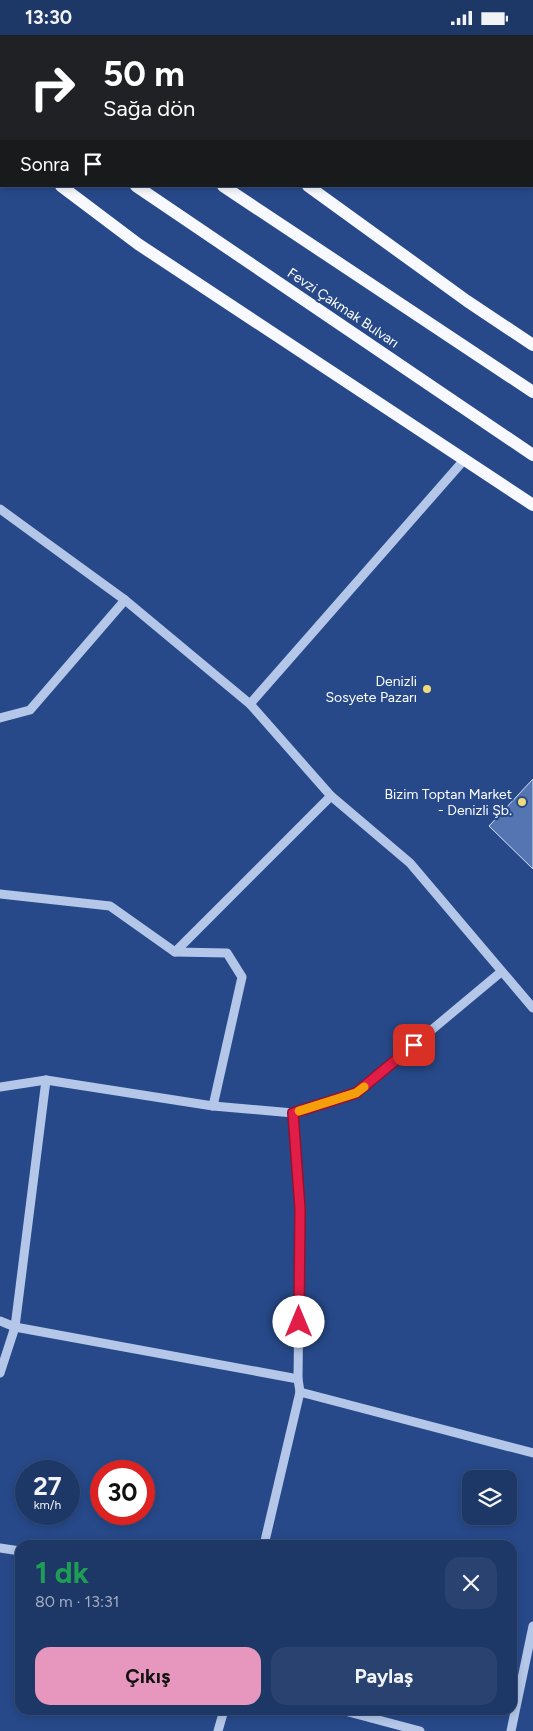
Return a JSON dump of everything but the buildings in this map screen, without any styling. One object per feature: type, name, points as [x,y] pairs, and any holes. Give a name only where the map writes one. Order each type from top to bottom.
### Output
[{"type":"main road","points":[[62,187],[138,244],[533,505]]},
{"type":"main road","name":"Fevzi Çakmak Bulvarı","points":[[137,187],[533,455]]},
{"type":"main road","points":[[225,187],[533,392]]},
{"type":"main road","points":[[309,187],[468,301],[533,345]]},
{"type":"street","points":[[250,704],[464,460]]},
{"type":"street","points":[[0,509],[125,600],[250,704],[331,796],[410,863],[533,1008]]},
{"type":"street","points":[[0,718],[30,710],[125,600]]},
{"type":"street","points":[[175,952],[331,796]]},
{"type":"street","points":[[0,894],[110,906],[175,952],[227,953],[242,977],[212,1106]]},
{"type":"street","points":[[0,1087],[46,1080],[212,1106],[293,1113],[356,1093],[501,972]]},
{"type":"street","points":[[0,1373],[15,1327],[46,1080]]},
{"type":"street","points":[[265,1540],[300,1393],[298,1379],[300,1209],[293,1113]]},
{"type":"street","points":[[0,1321],[15,1327],[298,1379]]},
{"type":"street","points":[[300,1393],[533,1453]]},
{"type":"street","points":[[0,1548],[15,1550]]},
{"type":"street","points":[[517,1702],[533,1626]]},
{"type":"street","points":[[218,1731],[223,1715]]},
{"type":"street","points":[[360,1715],[420,1731]]},
{"type":"street","points":[[511,1731],[514,1715]]},
{"type":"slow traffic","points":[[299,1111],[356,1093],[364,1087]]},
{"type":"place","name":"Denizli Sosyete Pazarı","points":[[427,689]]},
{"type":"place","name":"Bizim Toptan Market - Denizli Şb.","points":[[522,802]]},
{"type":"route","points":[[299,1322],[300,1209],[293,1113],[356,1093],[414,1045]]}]
